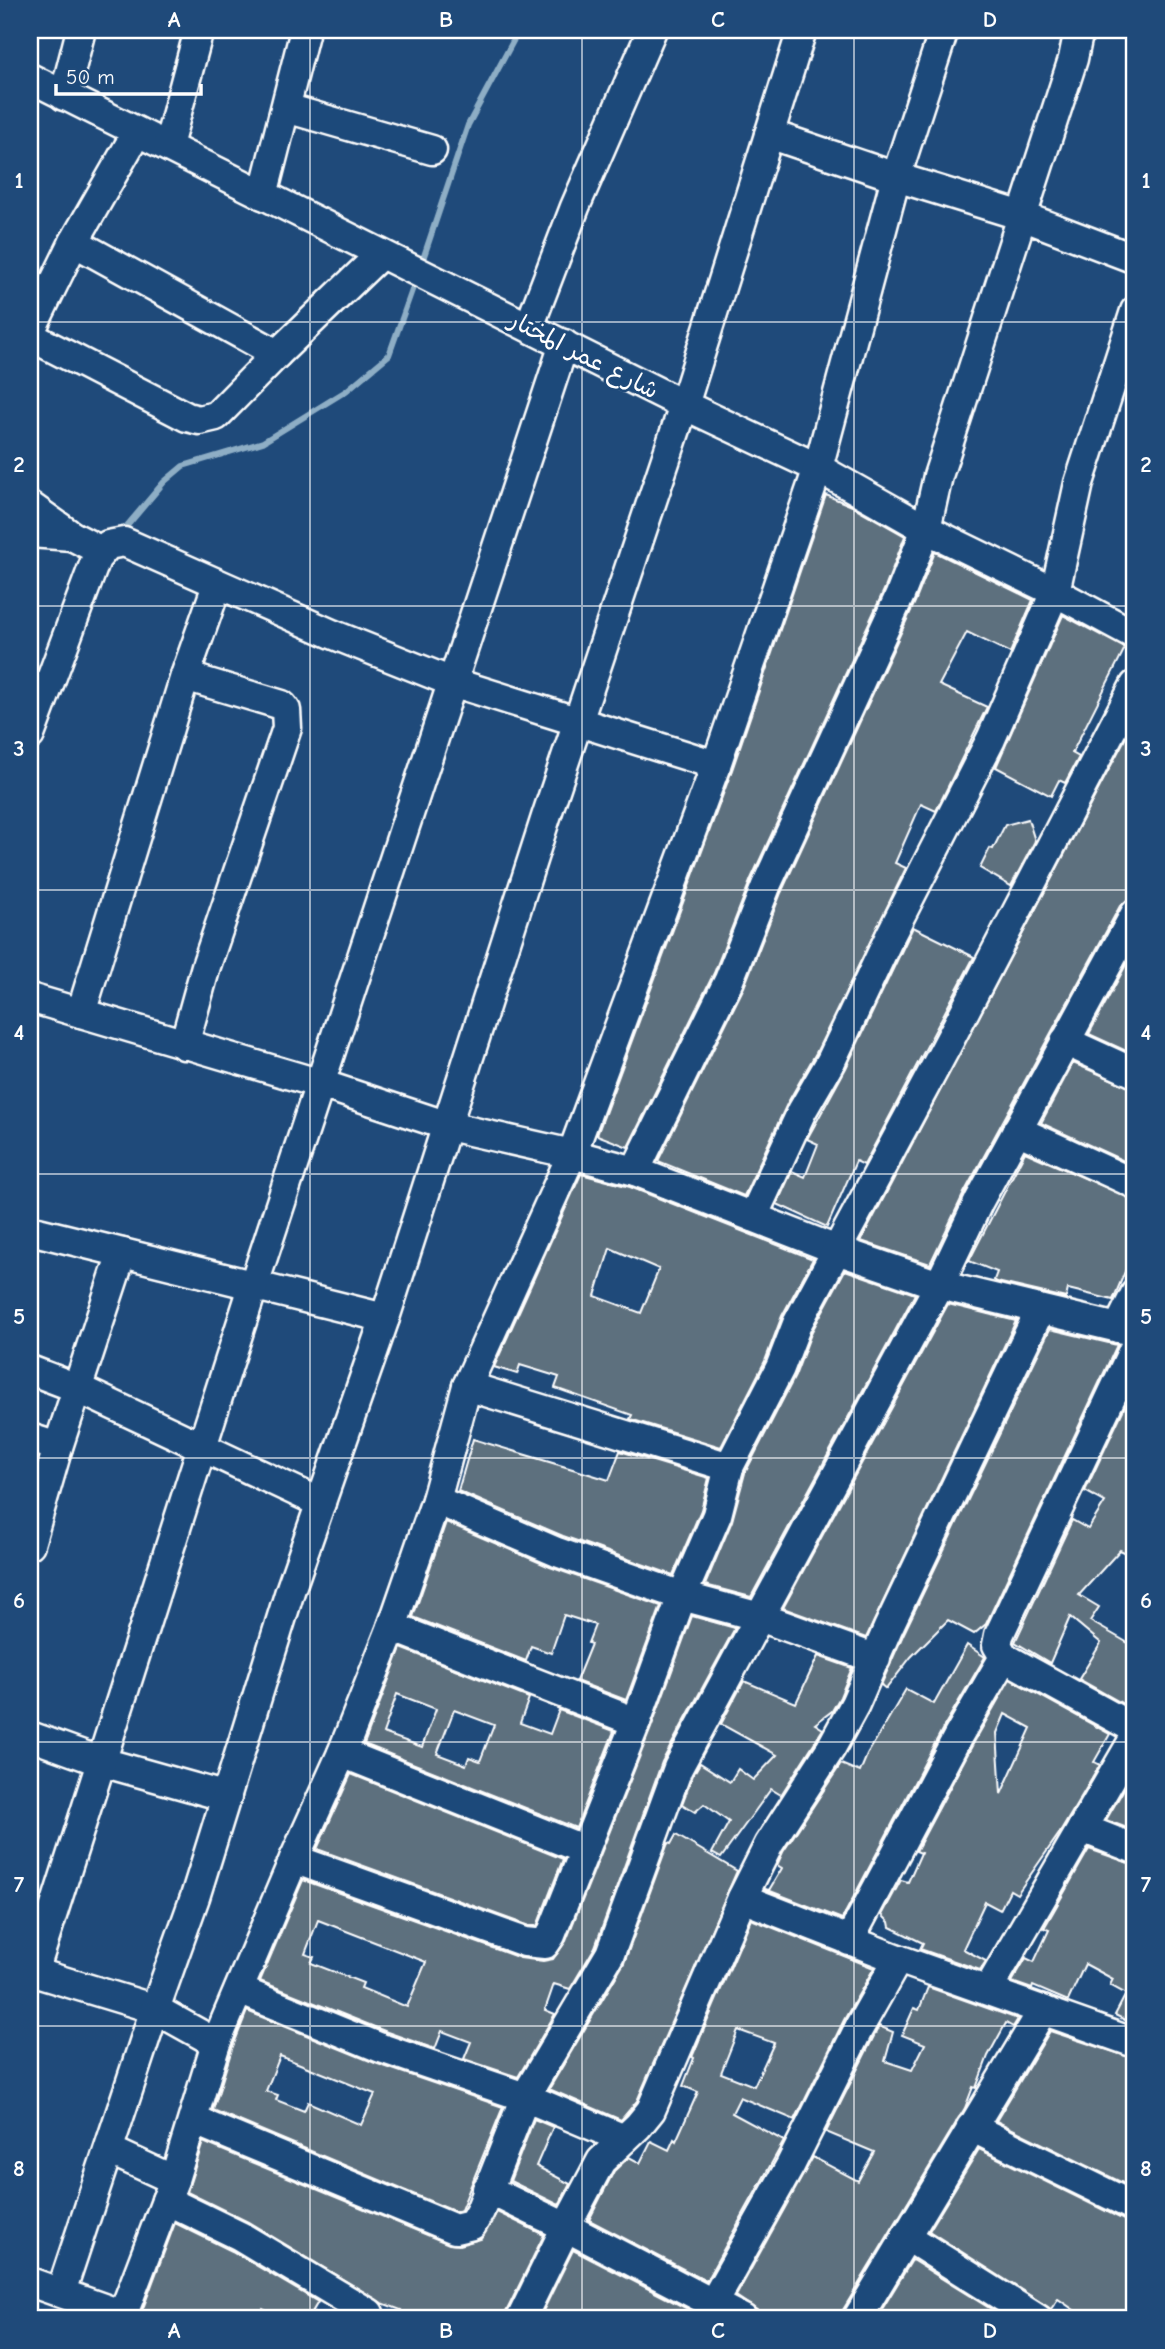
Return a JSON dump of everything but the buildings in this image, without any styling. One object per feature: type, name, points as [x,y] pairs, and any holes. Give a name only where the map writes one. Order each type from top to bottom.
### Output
[{"type":"street","points":[[64,96],[81,30]]},
{"type":"street","points":[[168,146],[198,30]]},
{"type":"street","points":[[263,195],[305,30]]},
{"type":"street","points":[[529,327],[575,207],[652,30]]},
{"type":"street","points":[[61,2292],[195,1897],[290,1591],[385,1318],[448,1126],[684,405],[802,30]]},
{"type":"street","points":[[30,2281],[122,2317],[170,2190],[216,2043],[342,1753],[392,1627],[436,1500],[467,1386],[572,1154],[716,765],[818,468],[896,177],[944,30]]},
{"type":"street","points":[[635,1171],[729,980],[766,886],[900,595],[926,529],[938,476],[1073,59],[1079,30]]},
{"type":"street","name":"شارع عمر المختار","points":[[30,78],[684,405],[818,468],[926,529],[1055,592],[1135,635]]},
{"type":"street","points":[[286,108],[432,150]]},
{"type":"street","points":[[137,132],[74,242],[30,334],[187,417],[199,420],[216,416],[381,254]]},
{"type":"street","points":[[769,134],[1022,216],[1135,258]]},
{"type":"street","points":[[74,242],[277,354]]},
{"type":"street","points":[[752,1217],[802,1111],[831,1061],[890,936],[991,739],[1055,592],[1079,483],[1135,311]]},
{"type":"street","points":[[216,2043],[155,2009],[32,1972],[102,1762],[254,1284],[564,344]]},
{"type":"street","points":[[30,506],[72,536],[101,551]]},
{"type":"street","points":[[30,533],[72,536]]},
{"type":"street","points":[[30,735],[96,559],[108,545],[124,542],[217,585],[452,682],[716,765]]},
{"type":"street","points":[[82,1013],[185,676],[217,585]]},
{"type":"street","points":[[184,1045],[206,966],[287,728],[288,718],[282,705],[185,676]]},
{"type":"street","points":[[294,1859],[525,1942],[545,1944],[551,1935],[636,1722],[682,1596],[717,1515],[729,1467],[780,1368],[797,1324],[1135,685]]},
{"type":"street","points":[[193,2120],[455,2229],[472,2225],[525,2097],[610,1954],[678,1768],[939,1285],[979,1201],[1065,1041],[1125,954],[1135,914]]},
{"type":"street","points":[[30,998],[321,1084],[448,1126],[635,1171],[837,1250],[939,1285],[1129,1335]]},
{"type":"street","points":[[1065,1041],[1135,1073]]},
{"type":"street","points":[[1017,1130],[1135,1184]]},
{"type":"street","points":[[30,1230],[385,1318]]},
{"type":"street","points":[[30,1545],[58,1447],[122,1253]]},
{"type":"street","points":[[1135,1294],[1129,1335],[1066,1490],[999,1635],[998,1645],[1004,1657],[1135,1729]]},
{"type":"street","points":[[521,2319],[601,2161],[651,2110],[742,1898],[769,1844],[831,1748],[876,1659],[888,1628],[1040,1310]]},
{"type":"street","points":[[30,1370],[77,1388],[321,1503]]},
{"type":"street","points":[[467,1386],[729,1467]]},
{"type":"street","points":[[30,1438],[58,1447]]},
{"type":"street","points":[[436,1500],[557,1552],[682,1596],[760,1617],[876,1659]]},
{"type":"street","points":[[392,1627],[636,1722]]},
{"type":"street","points":[[849,1941],[958,1736],[1004,1657]]},
{"type":"street","points":[[30,1736],[102,1762],[227,1797]]},
{"type":"street","points":[[988,1990],[1135,1737]]},
{"type":"street","points":[[342,1753],[585,1850]]},
{"type":"street","points":[[1082,1828],[1135,1849]]},
{"type":"street","points":[[742,1898],[849,1941],[1135,2043]]},
{"type":"street","points":[[702,2307],[790,2166],[859,2028],[898,1959]]},
{"type":"street","points":[[239,1990],[382,2048],[525,2097],[624,2139]]},
{"type":"street","points":[[857,2319],[1043,2010]]},
{"type":"street","points":[[971,2127],[1135,2207]]},
{"type":"street","points":[[109,2150],[240,2236],[371,2317]]},
{"type":"street","points":[[487,2189],[566,2227],[702,2307],[743,2319]]},
{"type":"street","points":[[906,2236],[1038,2319]]},
{"type":"waterway","points":[[421,265],[468,125],[519,30]]},
{"type":"waterway","points":[[121,533],[164,482],[183,466],[263,442],[346,391],[389,355],[416,279]]}]
